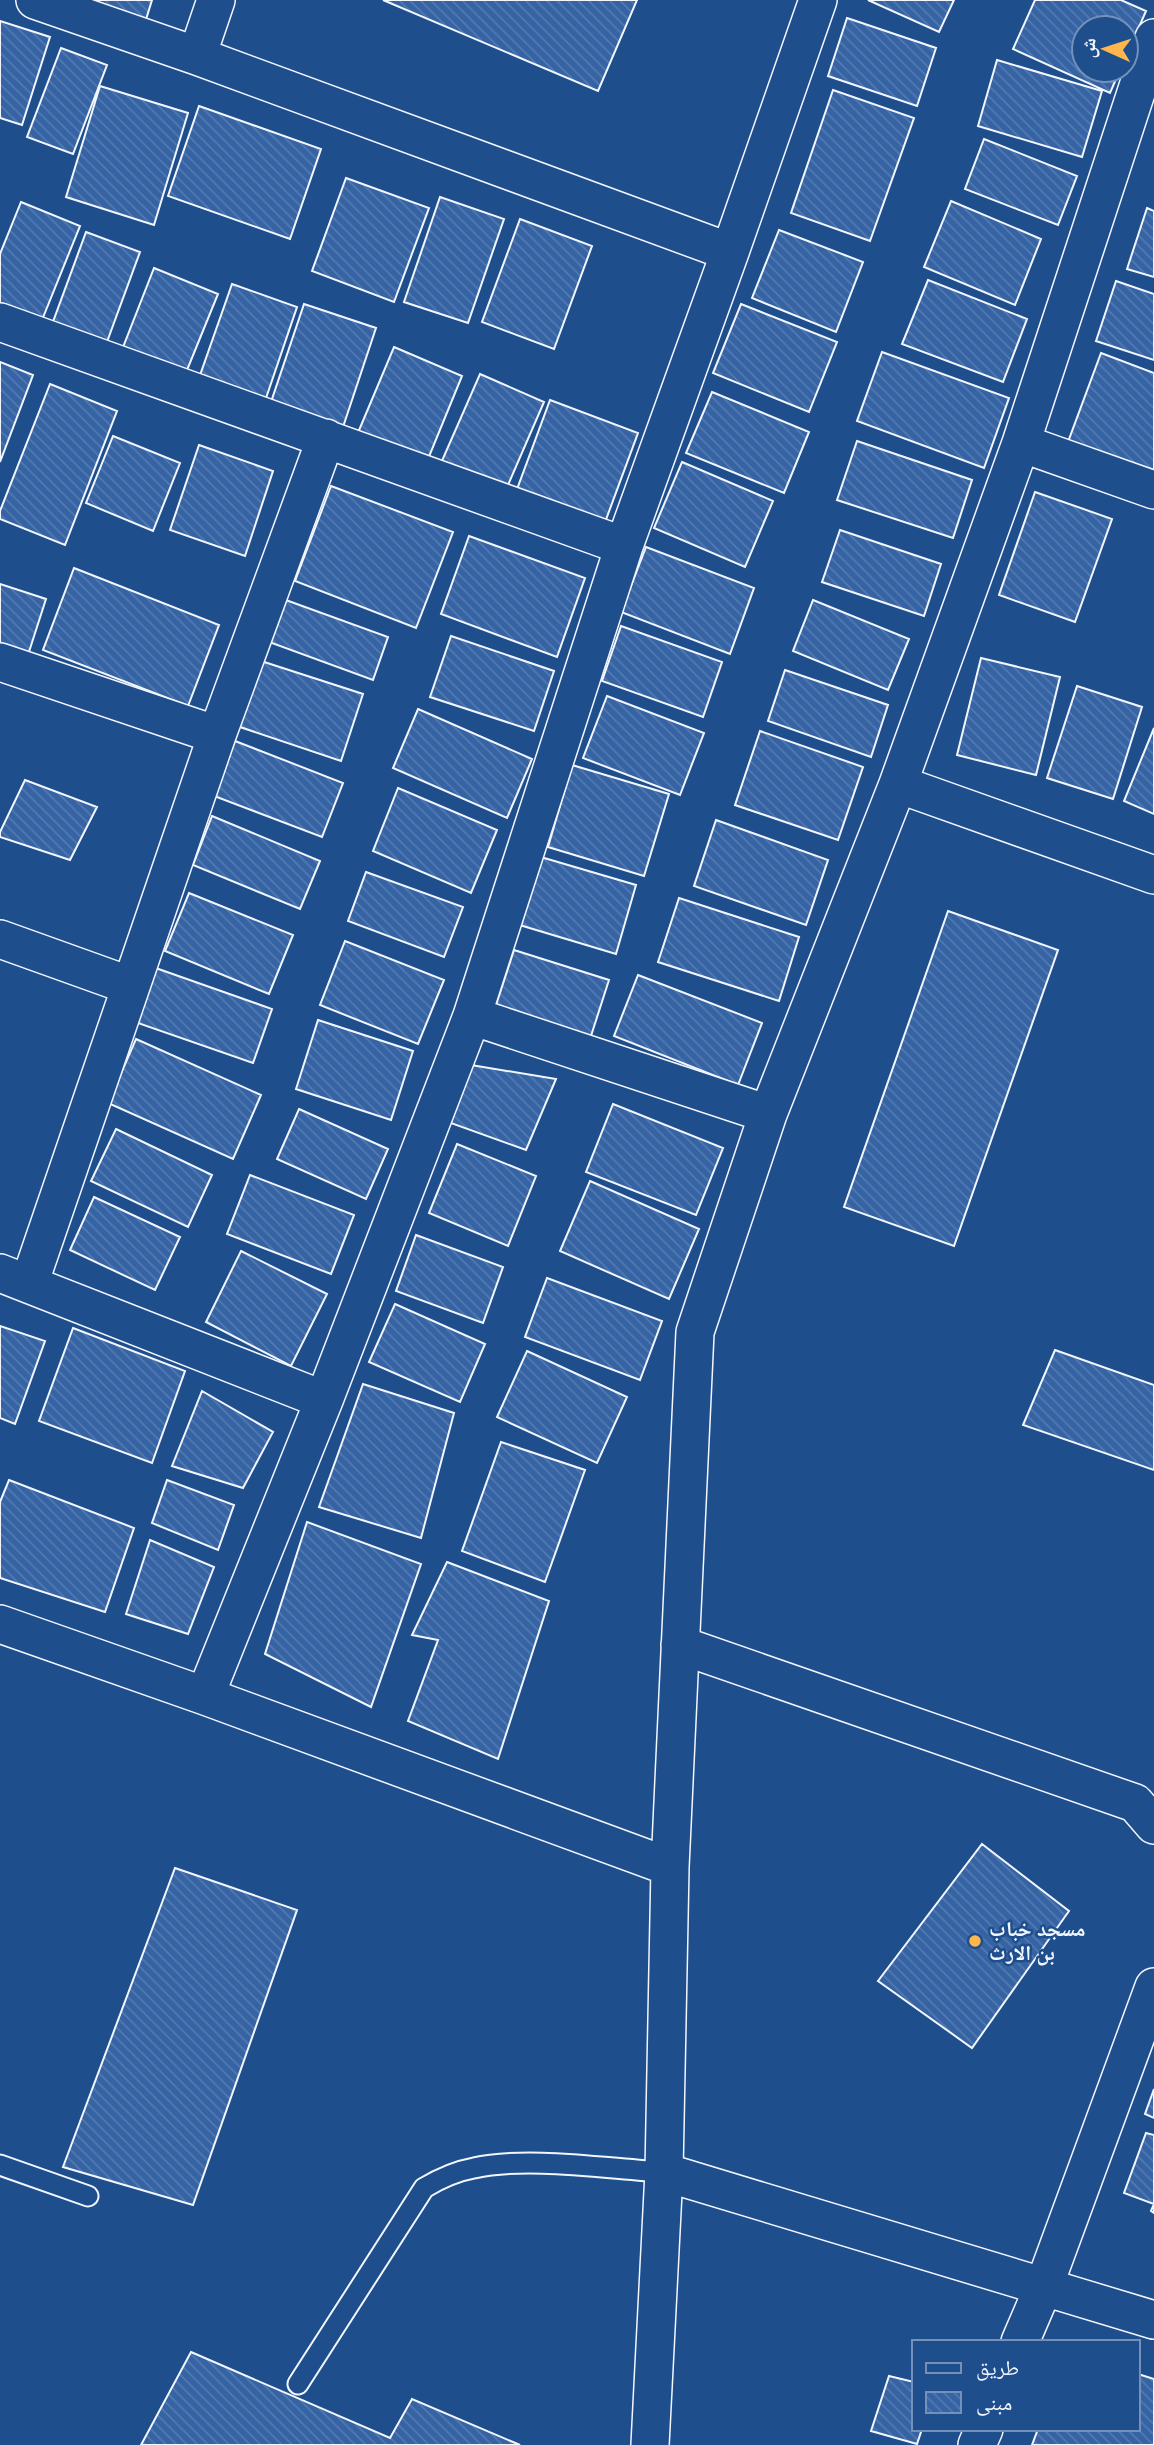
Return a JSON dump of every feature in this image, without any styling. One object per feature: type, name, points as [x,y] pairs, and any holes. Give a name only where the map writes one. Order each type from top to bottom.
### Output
[{"type":"street","points":[[35,0],[197,56],[730,252]]},
{"type":"street","points":[[197,56],[216,0]]},
{"type":"street","points":[[205,1696],[324,1400],[472,1016],[624,546],[818,0]]},
{"type":"street","points":[[650,2445],[664,2172],[670,1867],[695,1332],[768,1114],[898,784],[1020,443],[1154,38]]},
{"type":"street","points":[[0,322],[624,546]]},
{"type":"street","points":[[324,1400],[15,1279],[131,986],[218,735],[326,438]]},
{"type":"street","points":[[1020,443],[1154,490]]},
{"type":"street","points":[[0,662],[218,735]]},
{"type":"street","points":[[898,784],[1154,875]]},
{"type":"street","points":[[0,939],[131,986]]},
{"type":"street","points":[[472,1016],[768,1114]]},
{"type":"street","points":[[0,1624],[205,1696],[670,1867]]},
{"type":"street","points":[[680,1645],[1135,1803],[1154,1825]]},
{"type":"street","points":[[1021,2340],[1044,2286],[1154,1987]]},
{"type":"street","points":[[664,2172],[1154,2320]]},
{"type":"lane","points":[[298,2384],[424,2188],[474,2168],[527,2163],[664,2172]]},
{"type":"lane","points":[[0,2165],[88,2196]]},
{"type":"building","points":[[59,0],[152,0],[144,26]]},
{"type":"building","points":[[383,0],[637,0],[598,91]]},
{"type":"building","points":[[868,0],[954,0],[939,32]]},
{"type":"building","points":[[1035,0],[1121,0],[1146,11],[1140,25],[1140,14],[1070,14],[1070,75],[1013,49]]},
{"type":"building","points":[[847,18],[936,48],[917,106],[828,76]]},
{"type":"building","points":[[0,21],[50,37],[22,125],[0,118]]},
{"type":"building","points":[[61,48],[107,65],[73,154],[27,137]]},
{"type":"building","points":[[997,60],[1070,82],[1070,84],[1102,91],[1082,157],[978,126]]},
{"type":"building","points":[[1090,84],[1114,84],[1110,93]]},
{"type":"building","points":[[100,86],[188,113],[154,225],[66,197]]},
{"type":"building","points":[[833,90],[914,118],[870,241],[791,213]]},
{"type":"building","points":[[199,106],[321,149],[290,239],[168,196]]},
{"type":"building","points":[[984,139],[1077,176],[1058,225],[965,189]]},
{"type":"building","points":[[346,178],[429,208],[394,302],[312,271]]},
{"type":"building","points":[[440,197],[504,219],[468,323],[404,302]]},
{"type":"building","points":[[951,201],[1041,239],[1015,305],[924,267]]},
{"type":"building","points":[[21,202],[80,226],[42,320],[0,303],[0,254]]},
{"type":"building","points":[[1147,208],[1154,211],[1154,277],[1127,269]]},
{"type":"building","points":[[520,219],[592,246],[554,349],[482,322]]},
{"type":"building","points":[[779,230],[863,262],[836,332],[752,298]]},
{"type":"building","points":[[86,232],[140,252],[104,350],[50,330]]},
{"type":"building","points":[[154,268],[218,294],[183,380],[120,355]]},
{"type":"building","points":[[928,280],[1027,319],[1003,382],[902,344]]},
{"type":"building","points":[[1116,281],[1154,294],[1154,360],[1096,341]]},
{"type":"building","points":[[232,284],[297,307],[264,404],[198,381]]},
{"type":"building","points":[[304,304],[376,328],[339,439],[267,414]]},
{"type":"building","points":[[741,304],[837,342],[809,412],[713,373]]},
{"type":"building","points":[[394,347],[462,376],[426,464],[357,435]]},
{"type":"building","points":[[882,352],[1009,398],[984,468],[857,421]]},
{"type":"building","points":[[1101,353],[1154,373],[1154,475],[1068,442]]},
{"type":"building","points":[[0,362],[33,375],[0,462]]},
{"type":"building","points":[[480,374],[544,402],[505,492],[441,463]]},
{"type":"building","points":[[50,384],[117,411],[65,545],[0,519],[0,511]]},
{"type":"building","points":[[712,392],[809,432],[784,493],[686,453]]},
{"type":"building","points":[[550,400],[638,433],[604,525],[516,492]]},
{"type":"building","points":[[113,436],[180,463],[153,531],[86,503]]},
{"type":"building","points":[[857,441],[972,480],[953,538],[837,500]]},
{"type":"building","points":[[199,445],[273,471],[245,556],[170,530]]},
{"type":"building","points":[[682,462],[773,501],[745,567],[654,528]]},
{"type":"building","points":[[331,486],[453,532],[416,628],[295,581]]},
{"type":"building","points":[[1035,492],[1112,519],[1075,622],[999,595]]},
{"type":"building","points":[[840,530],[941,564],[924,616],[822,582]]},
{"type":"building","points":[[469,536],[585,578],[557,657],[441,614]]},
{"type":"building","points":[[646,547],[754,588],[730,654],[621,612]]},
{"type":"building","points":[[74,568],[219,625],[188,706],[43,650]]},
{"type":"building","points":[[0,584],[46,599],[27,658],[0,649]]},
{"type":"building","points":[[283,599],[388,637],[373,680],[269,642]]},
{"type":"building","points":[[813,600],[909,639],[888,690],[793,651]]},
{"type":"building","points":[[621,626],[722,662],[703,717],[602,681]]},
{"type":"building","points":[[451,636],[554,671],[534,731],[430,697]]},
{"type":"building","points":[[981,658],[1060,677],[1036,775],[957,755]]},
{"type":"building","points":[[258,660],[363,694],[341,761],[237,726]]},
{"type":"building","points":[[785,670],[888,705],[871,757],[768,721]]},
{"type":"building","points":[[1077,686],[1142,707],[1113,799],[1047,778]]},
{"type":"building","points":[[607,696],[704,733],[680,795],[583,758]]},
{"type":"building","points":[[418,709],[532,759],[507,818],[393,768]]},
{"type":"building","points":[[1154,728],[1154,814],[1124,801]]},
{"type":"building","points":[[760,731],[863,767],[838,840],[735,805]]},
{"type":"building","points":[[235,741],[343,783],[322,837],[214,796]]},
{"type":"building","points":[[572,765],[669,794],[644,876],[548,847]]},
{"type":"building","points":[[25,780],[97,807],[70,860],[0,837]]},
{"type":"building","points":[[398,788],[497,830],[471,893],[373,851]]},
{"type":"building","points":[[212,816],[320,861],[300,909],[193,865]]},
{"type":"building","points":[[716,820],[828,860],[806,925],[694,886]]},
{"type":"building","points":[[534,855],[636,885],[616,954],[513,923]]},
{"type":"building","points":[[366,872],[463,907],[444,957],[348,921]]},
{"type":"building","points":[[189,893],[293,935],[269,994],[165,951]]},
{"type":"building","points":[[679,898],[799,937],[779,1001],[658,962]]},
{"type":"building","points":[[948,911],[1058,950],[954,1246],[844,1207]]},
{"type":"building","points":[[345,941],[444,980],[418,1044],[320,1005]]},
{"type":"building","points":[[514,950],[609,980],[590,1039],[495,1008]]},
{"type":"building","points":[[150,966],[272,1009],[253,1063],[132,1021]]},
{"type":"building","points":[[638,975],[762,1023],[738,1085],[614,1036]]},
{"type":"building","points":[[318,1020],[413,1051],[391,1120],[296,1089]]},
{"type":"building","points":[[136,1039],[261,1095],[233,1159],[108,1103]]},
{"type":"building","points":[[471,1065],[556,1079],[526,1150],[448,1122]]},
{"type":"building","points":[[613,1104],[723,1148],[696,1215],[586,1172]]},
{"type":"building","points":[[299,1109],[388,1149],[366,1199],[277,1159]]},
{"type":"building","points":[[116,1129],[212,1175],[188,1227],[91,1181]]},
{"type":"building","points":[[457,1144],[536,1176],[508,1246],[429,1213]]},
{"type":"building","points":[[250,1175],[354,1215],[331,1274],[227,1234]]},
{"type":"building","points":[[590,1181],[699,1229],[669,1299],[560,1251]]},
{"type":"building","points":[[94,1197],[180,1237],[155,1290],[70,1250]]},
{"type":"building","points":[[416,1235],[503,1267],[483,1323],[396,1291]]},
{"type":"building","points":[[241,1251],[327,1294],[291,1366],[206,1322]]},
{"type":"building","points":[[547,1278],[662,1321],[640,1380],[525,1337]]},
{"type":"building","points":[[395,1304],[485,1344],[460,1402],[369,1362]]},
{"type":"building","points":[[0,1326],[45,1341],[15,1424],[0,1418]]},
{"type":"building","points":[[73,1328],[185,1371],[152,1463],[39,1421]]},
{"type":"building","points":[[1055,1350],[1154,1385],[1154,1470],[1023,1425]]},
{"type":"building","points":[[527,1351],[627,1397],[597,1463],[497,1417]]},
{"type":"building","points":[[363,1384],[454,1413],[421,1538],[319,1507]]},
{"type":"building","points":[[202,1391],[273,1432],[243,1488],[172,1466]]},
{"type":"building","points":[[501,1442],[585,1470],[545,1582],[462,1551]]},
{"type":"building","points":[[9,1480],[134,1528],[105,1612],[0,1578],[0,1502]]},
{"type":"building","points":[[167,1480],[234,1505],[218,1550],[152,1523]]},
{"type":"building","points":[[307,1522],[421,1564],[371,1707],[265,1654]]},
{"type":"building","points":[[150,1540],[214,1567],[188,1634],[126,1614]]},
{"type":"building","points":[[447,1562],[549,1601],[498,1759],[408,1721],[438,1640],[412,1635]]},
{"type":"building","points":[[982,1844],[1069,1911],[972,2048],[878,1981]]},
{"type":"building","points":[[175,1868],[297,1910],[193,2205],[63,2167]]},
{"type":"building","points":[[1154,2089],[1154,2118],[1145,2114]]},
{"type":"building","points":[[1146,2133],[1154,2135],[1154,2204],[1124,2193]]},
{"type":"building","points":[[191,2352],[390,2438],[412,2399],[520,2445],[141,2445]]},
{"type":"building","points":[[1140,2375],[1154,2379],[1154,2445],[1032,2445],[1037,2431],[1140,2431]]},
{"type":"building","points":[[889,2376],[912,2382],[912,2431],[921,2431],[917,2444],[871,2431]]},
{"type":"place","name":"مسجد خباب بن الارث","points":[[975,1941]]}]
